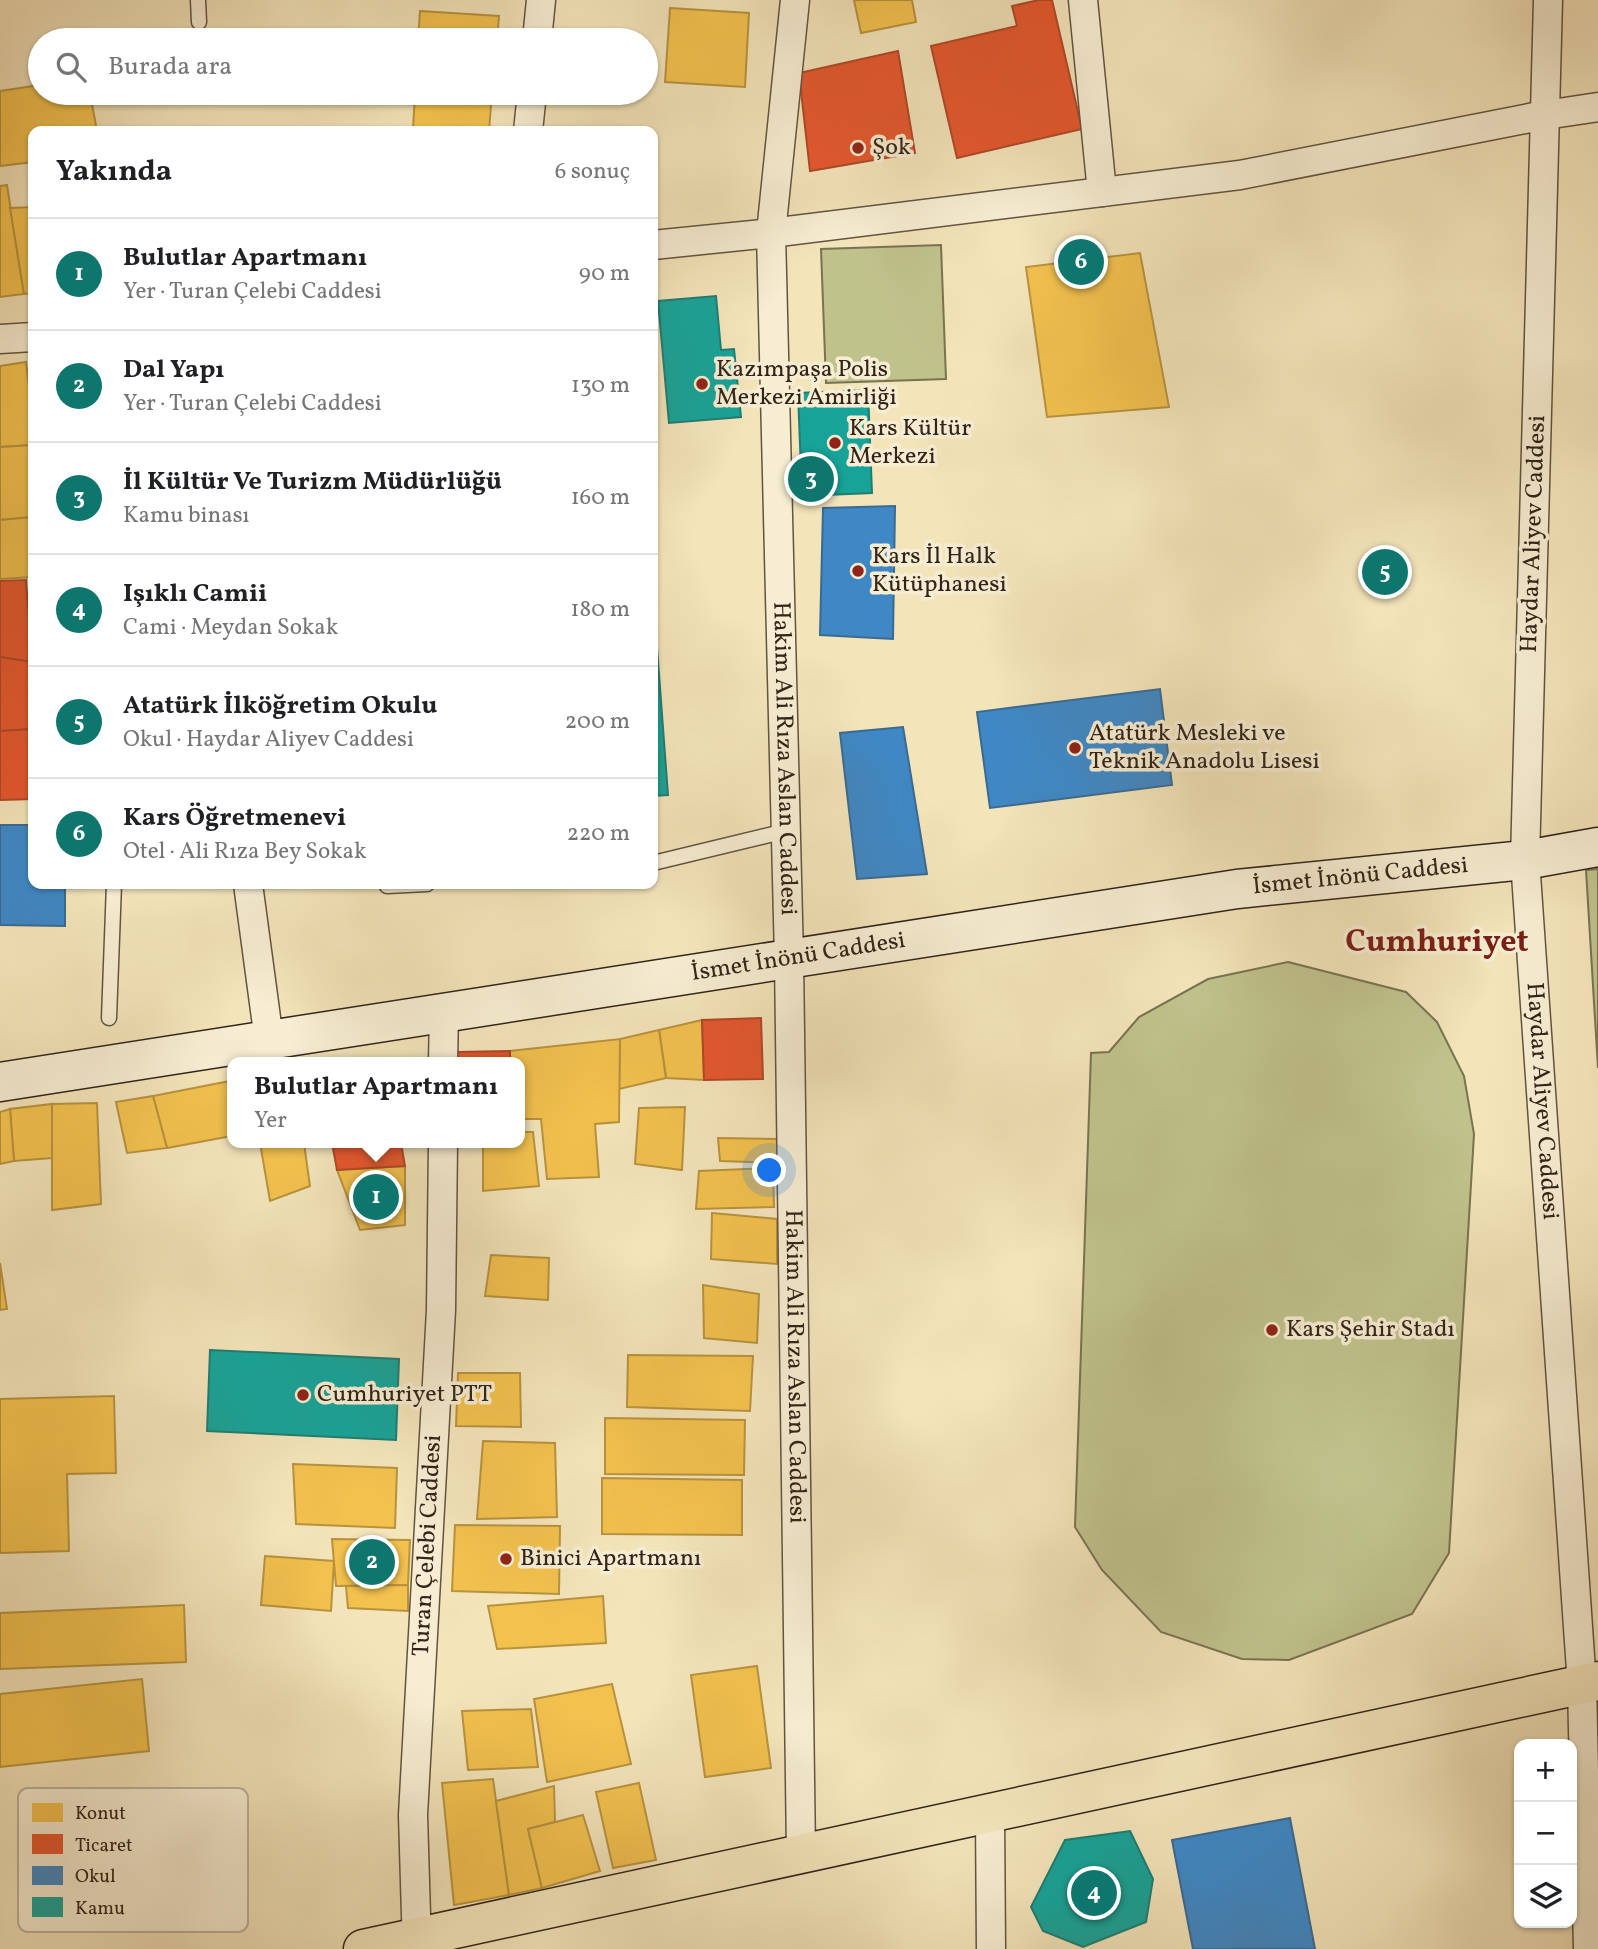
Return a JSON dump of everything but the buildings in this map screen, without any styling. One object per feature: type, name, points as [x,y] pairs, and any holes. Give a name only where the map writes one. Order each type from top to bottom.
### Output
[{"type":"main road","name":"İsmet İnönü Caddesi","points":[[0,1082],[1237,889],[1525,860],[1598,847]]},
{"type":"main road","points":[[363,1949],[417,1943],[800,1854],[1590,1683]]},
{"type":"street","points":[[538,28],[541,0]]},
{"type":"street","name":"Hakim Ali Rıza Aslan Caddesi","points":[[795,0],[771,233],[789,958],[800,1854]]},
{"type":"street","points":[[1083,0],[1102,192]]},
{"type":"street","name":"Haydar Aliyev Caddesi","points":[[1548,0],[1525,860],[1590,1683],[1588,1949]]},
{"type":"street","points":[[529,126],[531,105]]},
{"type":"street","points":[[658,244],[1240,175],[1598,107]]},
{"type":"street","points":[[0,340],[28,337]]},
{"type":"street","points":[[249,889],[269,1040]]},
{"type":"street","points":[[443,1057],[444,1013]]},
{"type":"street","name":"Turan Çelebi Caddesi","points":[[417,1943],[413,1815],[441,1310],[443,1148]]},
{"type":"street","points":[[990,1813],[991,1949]]},
{"type":"lane","points":[[198,0],[199,22]]},
{"type":"lane","points":[[658,862],[786,831]]},
{"type":"lane","points":[[109,1017],[114,889]]},
{"type":"green space","points":[[941,245],[946,379],[826,383],[821,249]]},
{"type":"green space","points":[[1598,869],[1598,1068],[1586,870]]},
{"type":"green space","name":"Kars Şehir Stadı","points":[[1288,962],[1406,992],[1437,1022],[1464,1076],[1474,1134],[1449,1553],[1412,1614],[1289,1660],[1242,1659],[1161,1632],[1102,1570],[1075,1527],[1091,1053],[1109,1052],[1139,1017],[1208,979]]},
{"type":"place","name":"Şok","points":[[858,148]]},
{"type":"place","name":"Kars Öğretmenevi","points":[[1081,262]]},
{"type":"place","name":"Kazımpaşa Polis Merkezi Amirliği","points":[[702,384]]},
{"type":"place","name":"Kars Kültür Merkezi","points":[[835,443]]},
{"type":"place","name":"İl Kültür Ve Turizm Müdürlüğü","points":[[811,479]]},
{"type":"place","name":"Kars İl Halk Kütüphanesi","points":[[858,571]]},
{"type":"place","name":"Atatürk İlköğretim Okulu","points":[[1385,572]]},
{"type":"place","name":"Atatürk Mesleki ve Teknik Anadolu Lisesi","points":[[1075,748]]},
{"type":"place","name":"Bulutlar Apartmanı","points":[[376,1197]]},
{"type":"place","name":"Kars Şehir Stadı","points":[[1272,1330]]},
{"type":"place","name":"Cumhuriyet PTT","points":[[303,1395]]},
{"type":"place","name":"Binici Apartmanı","points":[[506,1559]]},
{"type":"place","name":"Dal Yapı","points":[[372,1562]]},
{"type":"place","name":"Işıklı Camii","points":[[1094,1893]]},
{"type":"district","name":"Cumhuriyet","points":[[1437,943]]}]
